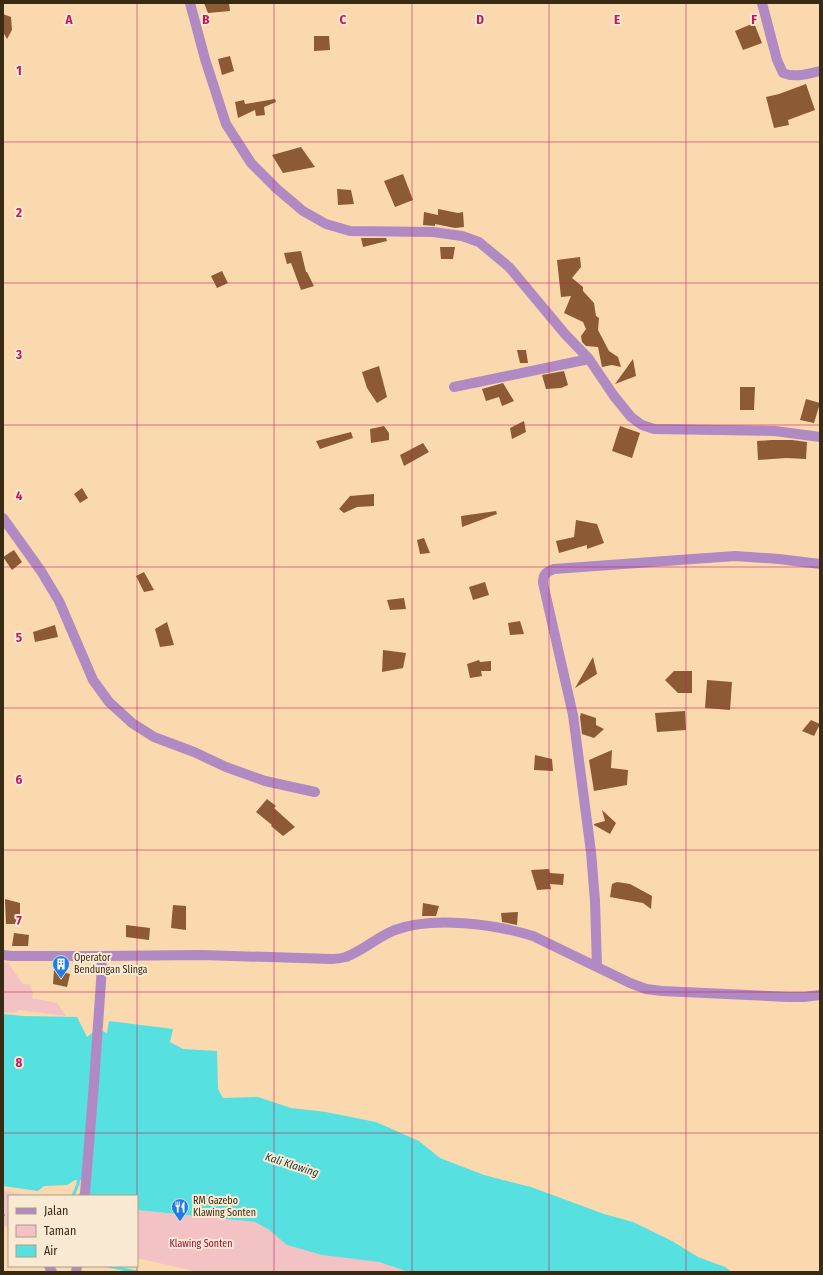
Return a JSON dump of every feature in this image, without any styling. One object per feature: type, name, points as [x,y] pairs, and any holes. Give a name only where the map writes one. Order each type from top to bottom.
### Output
[{"type":"street","points":[[190,3],[205,59],[226,124],[251,163],[277,189],[303,211],[326,224],[350,231],[433,232],[462,236],[479,242],[509,267],[565,334],[589,360],[614,396],[631,417],[642,425],[654,429],[775,431],[820,437]]},
{"type":"street","points":[[762,3],[776,60],[783,73],[790,76],[799,76],[820,71]]},
{"type":"street","points":[[454,387],[589,360]]},
{"type":"street","points":[[3,518],[41,571],[59,601],[93,680],[109,702],[132,723],[154,737],[194,752],[226,767],[265,781],[315,792]]},
{"type":"street","points":[[597,967],[596,901],[573,715],[543,583],[543,577],[546,572],[554,569],[735,556],[820,564]]},
{"type":"street","points":[[3,955],[101,962],[201,955],[332,959],[345,957],[395,930],[415,925],[445,923],[488,926],[533,936],[630,983],[646,989],[788,997],[820,995]]},
{"type":"street","points":[[84,1195],[94,1083],[101,962]]},
{"type":"green space","points":[[3,962],[8,963],[23,984],[30,985],[33,993],[32,998],[57,1003],[66,1016],[20,1010],[14,1013],[3,1012]]},
{"type":"green space","points":[[3,1191],[27,1195],[8,1195],[8,1227],[3,1226]]},
{"type":"green space","name":"Klawing Sonten","points":[[138,1210],[255,1222],[268,1229],[287,1245],[322,1255],[379,1262],[406,1271],[406,1272],[199,1272],[138,1258]]},
{"type":"water","name":"Kali Klawing","points":[[3,1014],[77,1017],[87,1037],[97,1029],[107,1033],[109,1021],[173,1029],[170,1042],[183,1049],[217,1051],[218,1089],[223,1098],[258,1097],[291,1108],[326,1112],[376,1122],[419,1141],[440,1158],[484,1175],[531,1187],[604,1214],[633,1222],[672,1241],[698,1257],[725,1267],[732,1272],[406,1271],[379,1262],[322,1255],[287,1245],[268,1229],[255,1222],[138,1210],[138,1195],[89,1195],[90,1181],[75,1180],[67,1185],[44,1186],[38,1191],[3,1186]]},
{"type":"building","points":[[204,3],[229,3],[230,11],[208,13]]},
{"type":"building","points":[[3,14],[11,17],[12,30],[7,39],[3,32]]},
{"type":"building","points":[[754,23],[762,43],[743,50],[735,31]]},
{"type":"building","points":[[314,36],[329,36],[330,50],[314,51]]},
{"type":"building","points":[[230,56],[234,71],[222,75],[218,59]]},
{"type":"building","points":[[806,84],[815,110],[788,120],[789,125],[774,128],[766,97]]},
{"type":"building","points":[[275,99],[276,102],[264,107],[265,115],[256,116],[255,110],[238,118],[235,102],[244,100],[245,104]]},
{"type":"building","points":[[301,147],[315,167],[283,173],[272,155]]},
{"type":"building","points":[[403,174],[413,200],[395,207],[384,181]]},
{"type":"building","points":[[337,189],[351,190],[354,204],[338,205]]},
{"type":"building","points":[[438,209],[458,213],[463,212],[464,227],[455,228],[435,224],[435,226],[423,225],[424,212],[438,215]]},
{"type":"building","points":[[361,238],[386,238],[387,241],[363,247]]},
{"type":"building","points":[[440,247],[455,247],[453,259],[441,259]]},
{"type":"building","points":[[301,251],[306,272],[314,286],[301,290],[291,263],[287,264],[284,253]]},
{"type":"building","points":[[580,257],[581,267],[572,278],[583,287],[583,291],[594,303],[596,316],[599,318],[598,330],[609,351],[618,357],[621,367],[612,365],[602,367],[598,347],[586,346],[582,342],[581,336],[586,329],[583,322],[564,313],[571,296],[561,297],[557,260]]},
{"type":"building","points":[[222,271],[228,283],[217,288],[211,276]]},
{"type":"building","points":[[517,350],[526,350],[528,363],[520,363]]},
{"type":"building","points":[[633,359],[636,376],[615,384]]},
{"type":"building","points":[[379,366],[387,397],[377,403],[367,388],[362,372]]},
{"type":"building","points":[[564,371],[568,385],[561,388],[546,389],[542,375]]},
{"type":"building","points":[[503,383],[514,401],[502,406],[499,397],[486,401],[482,389]]},
{"type":"building","points":[[740,387],[755,387],[754,410],[740,410]]},
{"type":"building","points":[[806,399],[820,403],[814,423],[800,420]]},
{"type":"building","points":[[524,421],[526,432],[512,439],[510,428]]},
{"type":"building","points":[[384,426],[389,433],[389,440],[371,443],[370,429]]},
{"type":"building","points":[[620,426],[640,433],[632,458],[612,451]]},
{"type":"building","points":[[351,432],[353,438],[320,449],[316,441]]},
{"type":"building","points":[[772,440],[807,442],[806,459],[786,458],[758,460],[757,441]]},
{"type":"building","points":[[423,443],[429,452],[404,466],[400,455]]},
{"type":"building","points":[[82,488],[88,498],[80,503],[74,494]]},
{"type":"building","points":[[374,494],[374,506],[357,507],[344,513],[339,509],[350,496]]},
{"type":"building","points":[[496,511],[497,514],[462,527],[461,516]]},
{"type":"building","points":[[576,520],[597,524],[604,543],[587,549],[587,545],[559,553],[556,541],[574,537]]},
{"type":"building","points":[[424,538],[430,553],[420,554],[417,540]]},
{"type":"building","points":[[14,550],[22,562],[12,570],[3,557]]},
{"type":"building","points":[[144,572],[154,590],[144,592],[136,576]]},
{"type":"building","points":[[485,582],[489,595],[473,600],[469,587]]},
{"type":"building","points":[[404,598],[406,609],[390,610],[387,600]]},
{"type":"building","points":[[520,621],[524,634],[510,635],[508,623]]},
{"type":"building","points":[[167,622],[174,645],[160,647],[155,629]]},
{"type":"building","points":[[55,625],[58,637],[35,642],[33,632]]},
{"type":"building","points":[[383,650],[406,653],[403,668],[382,672]]},
{"type":"building","points":[[593,657],[597,674],[575,688]]},
{"type":"building","points":[[479,660],[480,662],[491,661],[491,671],[481,671],[482,676],[470,678],[467,664]]},
{"type":"building","points":[[674,671],[692,671],[692,693],[678,693],[665,680]]},
{"type":"building","points":[[707,680],[732,682],[730,710],[705,708]]},
{"type":"building","points":[[685,711],[686,730],[657,732],[655,713]]},
{"type":"building","points":[[581,713],[596,718],[596,725],[604,729],[594,738],[582,734]]},
{"type":"building","points":[[811,720],[820,724],[814,736],[802,731]]},
{"type":"building","points":[[612,750],[611,768],[628,770],[627,785],[594,791],[589,760]]},
{"type":"building","points":[[535,755],[552,759],[553,771],[534,770]]},
{"type":"building","points":[[267,799],[276,806],[274,808],[295,827],[283,836],[256,812]]},
{"type":"building","points":[[602,810],[616,823],[610,834],[594,825],[605,821]]},
{"type":"building","points":[[549,869],[550,873],[564,874],[563,885],[550,884],[551,889],[537,890],[531,870]]},
{"type":"building","points":[[617,882],[630,884],[652,896],[651,909],[643,903],[610,897],[612,884]]},
{"type":"building","points":[[5,899],[20,903],[20,924],[6,924]]},
{"type":"building","points":[[423,903],[439,906],[436,916],[422,916]]},
{"type":"building","points":[[173,905],[186,906],[186,930],[171,928]]},
{"type":"building","points":[[518,912],[517,925],[502,922],[501,913]]},
{"type":"building","points":[[126,925],[150,928],[149,940],[126,937]]},
{"type":"building","points":[[14,933],[29,935],[28,946],[12,946]]},
{"type":"building","name":"Operator Bendungan Slinga","points":[[54,970],[70,974],[67,987],[53,984]]},
{"type":"waterway","points":[[73,1195],[79,1177]]},
{"type":"waterway","points":[[113,1267],[137,1272]]},
{"type":"place","name":"Operator Bendungan Slinga","points":[[61,979]]},
{"type":"place","name":"RM Gazebo Klawing Sonten","points":[[180,1222]]}]
